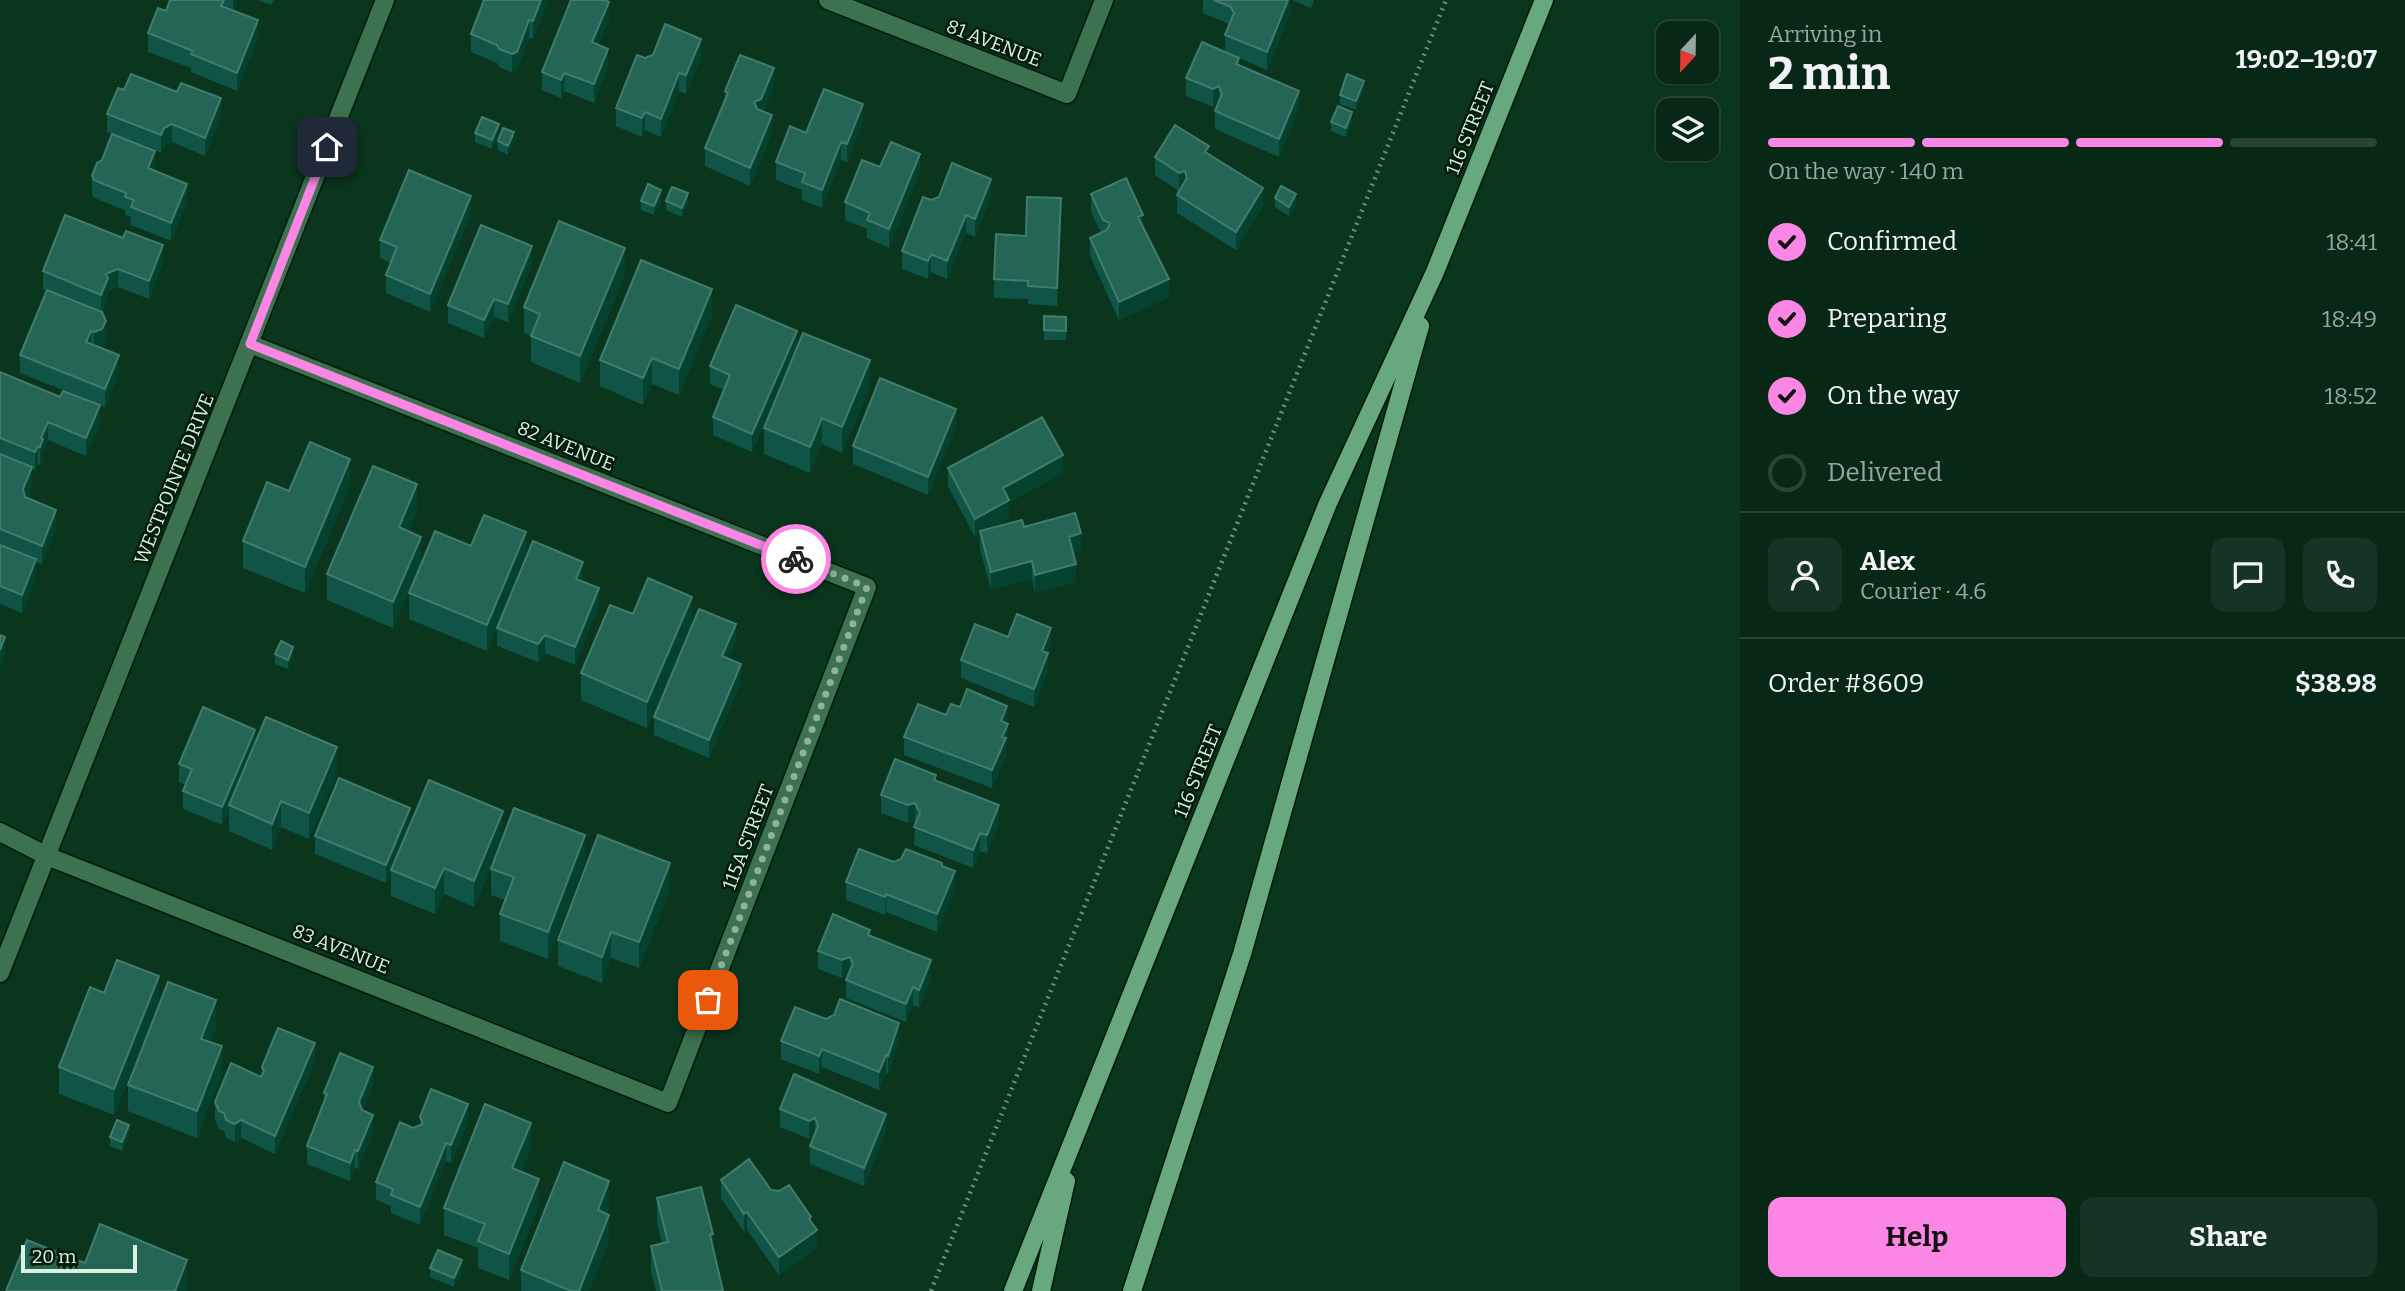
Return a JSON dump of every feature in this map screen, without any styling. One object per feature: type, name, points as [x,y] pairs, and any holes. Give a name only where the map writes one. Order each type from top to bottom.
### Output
[{"type":"main road","name":"116 STREET","points":[[1013,1291],[1328,503],[1435,272],[1544,0]]},
{"type":"main road","name":"116 STREET","points":[[1132,1291],[1242,954],[1435,272]]},
{"type":"main road","points":[[1041,1291],[1079,1126]]},
{"type":"street","name":"WESTPOINTE DRIVE","points":[[0,973],[385,0]]},
{"type":"street","name":"81 AVENUE","points":[[828,0],[1067,94],[1104,0]]},
{"type":"street","name":"82 AVENUE","points":[[250,344],[867,587]]},
{"type":"street","name":"115A STREET","points":[[668,1103],[867,587]]},
{"type":"street","name":"83 AVENUE","points":[[0,832],[47,856],[668,1103]]},
{"type":"path","points":[[931,1291],[1446,0]]},
{"type":"building","points":[[170,0],[224,0],[221,6],[258,20],[237,73],[148,33],[158,8],[166,11]]},
{"type":"building","points":[[484,0],[541,0],[533,21],[529,20],[517,52],[512,54],[499,49],[497,45],[471,34]]},
{"type":"building","points":[[571,0],[609,2],[592,42],[608,49],[594,84],[564,73],[561,80],[542,72]]},
{"type":"building","points":[[1214,0],[1288,0],[1267,52],[1225,35],[1234,13],[1231,7]]},
{"type":"building","points":[[665,24],[701,39],[686,75],[679,73],[661,119],[645,112],[642,118],[616,108],[637,55],[645,58],[653,55]]},
{"type":"building","points":[[1202,42],[1239,58],[1236,64],[1299,91],[1279,139],[1215,111],[1222,94],[1219,86],[1213,89],[1186,78]]},
{"type":"building","points":[[740,55],[774,68],[761,99],[754,102],[757,109],[772,115],[750,168],[705,148],[728,93],[725,91]]},
{"type":"building","points":[[131,74],[177,92],[181,83],[221,98],[205,138],[172,124],[164,128],[161,135],[107,114],[118,88],[124,90]]},
{"type":"building","points":[[1347,74],[1364,81],[1356,101],[1340,95]]},
{"type":"building","points":[[824,89],[863,104],[847,144],[841,142],[822,190],[802,182],[805,173],[776,162],[790,126],[806,133]]},
{"type":"building","points":[[1338,106],[1352,112],[1346,128],[1331,122]]},
{"type":"building","points":[[482,117],[499,124],[492,140],[475,133]]},
{"type":"building","points":[[1175,125],[1209,146],[1205,152],[1263,188],[1236,232],[1177,195],[1187,178],[1185,171],[1179,173],[1155,157]]},
{"type":"building","points":[[503,128],[514,132],[508,146],[498,141]]},
{"type":"building","points":[[112,134],[155,151],[148,168],[187,184],[171,223],[131,207],[134,200],[125,197],[126,193],[94,180],[92,176],[97,163],[102,160]]},
{"type":"building","points":[[891,142],[920,154],[889,229],[867,220],[870,213],[845,202],[862,160],[880,167]]},
{"type":"building","points":[[952,163],[991,179],[975,219],[966,215],[947,261],[931,254],[928,261],[902,251],[923,197],[931,200],[939,197]]},
{"type":"building","points":[[409,170],[471,196],[430,294],[386,275],[397,247],[380,240]]},
{"type":"building","points":[[1126,178],[1143,215],[1138,217],[1169,279],[1119,302],[1090,238],[1107,230],[1110,223],[1103,220],[1091,194]]},
{"type":"building","points":[[648,184],[661,190],[654,206],[641,201]]},
{"type":"building","points":[[1281,186],[1296,194],[1289,207],[1275,198]]},
{"type":"building","points":[[672,187],[688,193],[682,208],[666,201]]},
{"type":"building","points":[[1027,197],[1061,198],[1057,288],[1028,286],[1028,281],[994,279],[996,234],[1026,236]]},
{"type":"building","points":[[65,215],[123,238],[126,231],[163,245],[149,281],[118,269],[106,274],[108,278],[101,295],[43,271]]},
{"type":"building","points":[[559,221],[625,248],[580,356],[531,336],[540,314],[524,307]]},
{"type":"building","points":[[481,225],[532,246],[508,304],[494,299],[484,320],[448,305]]},
{"type":"building","points":[[641,260],[712,289],[679,369],[652,358],[643,378],[600,360]]},
{"type":"building","points":[[47,290],[102,312],[106,321],[102,329],[91,331],[86,342],[119,355],[105,389],[20,355]]},
{"type":"building","points":[[736,305],[797,331],[752,434],[713,417],[730,375],[710,366]]},
{"type":"building","points":[[1044,316],[1066,317],[1066,331],[1044,330]]},
{"type":"building","points":[[803,333],[870,360],[842,427],[822,418],[810,447],[764,428]]},
{"type":"building","points":[[0,372],[60,397],[63,391],[100,405],[86,438],[48,422],[40,447],[38,446],[35,452],[0,438]]},
{"type":"building","points":[[880,378],[956,409],[928,477],[853,446]]},
{"type":"building","points":[[1042,417],[1063,455],[1003,488],[1009,500],[975,519],[948,468]]},
{"type":"building","points":[[310,442],[350,459],[305,567],[243,541],[267,482],[289,491]]},
{"type":"building","points":[[0,454],[32,467],[23,489],[25,497],[56,510],[42,546],[0,529]]},
{"type":"building","points":[[373,466],[417,484],[399,527],[421,537],[393,602],[327,574]]},
{"type":"building","points":[[1075,513],[1081,533],[1069,537],[1076,564],[1035,575],[1032,561],[991,572],[980,531],[1022,520],[1024,527]]},
{"type":"building","points":[[484,515],[526,532],[487,625],[409,593],[435,531],[471,546]]},
{"type":"building","points":[[533,541],[583,562],[576,579],[599,588],[575,647],[545,635],[538,644],[497,628]]},
{"type":"building","points":[[0,545],[36,559],[22,595],[0,586]]},
{"type":"building","points":[[648,578],[692,597],[647,702],[581,673],[610,605],[633,614]]},
{"type":"building","points":[[699,609],[736,624],[722,656],[741,664],[709,740],[654,717]]},
{"type":"building","points":[[1017,614],[1051,628],[1042,651],[1048,653],[1034,689],[961,660],[975,624],[1008,637]]},
{"type":"building","points":[[0,635],[5,637],[0,650]]},
{"type":"building","points":[[281,641],[293,647],[288,660],[275,654]]},
{"type":"building","points":[[967,689],[1007,706],[1001,721],[1008,724],[1002,737],[1006,738],[992,770],[904,737],[918,704],[946,715],[951,704],[960,707]]},
{"type":"building","points":[[203,707],[255,730],[222,807],[183,791],[192,769],[179,764]]},
{"type":"building","points":[[266,717],[337,747],[309,813],[281,801],[272,824],[229,805]]},
{"type":"building","points":[[895,759],[936,775],[934,780],[999,805],[987,835],[980,833],[973,850],[914,827],[920,813],[915,803],[908,805],[881,795]]},
{"type":"building","points":[[339,778],[410,808],[386,865],[315,836]]},
{"type":"building","points":[[429,780],[503,811],[474,881],[444,868],[435,888],[391,870]]},
{"type":"building","points":[[514,808],[585,835],[548,932],[500,914],[514,877],[491,869]]},
{"type":"building","points":[[598,835],[670,863],[639,942],[611,932],[602,957],[558,940]]},
{"type":"building","points":[[859,849],[894,862],[901,859],[906,849],[955,871],[937,914],[846,882]]},
{"type":"building","points":[[833,914],[870,930],[868,935],[931,960],[919,990],[913,987],[906,1004],[846,980],[853,964],[850,957],[842,960],[818,951]]},
{"type":"building","points":[[117,960],[159,976],[114,1089],[59,1067],[90,987],[104,993]]},
{"type":"building","points":[[168,982],[216,1000],[201,1039],[222,1046],[197,1111],[128,1085]]},
{"type":"building","points":[[840,999],[899,1023],[888,1056],[886,1055],[879,1072],[822,1049],[819,1056],[781,1041],[795,1007],[826,1019],[834,1015]]},
{"type":"building","points":[[278,1028],[315,1043],[275,1136],[241,1120],[235,1124],[226,1120],[215,1102],[231,1063],[261,1077],[264,1071],[262,1067]]},
{"type":"building","points":[[340,1053],[373,1067],[359,1102],[362,1110],[373,1115],[350,1163],[307,1146]]},
{"type":"building","points":[[794,1074],[886,1114],[864,1168],[810,1146],[818,1126],[815,1118],[809,1121],[780,1109]]},
{"type":"building","points":[[431,1089],[468,1104],[451,1145],[446,1143],[420,1207],[391,1195],[393,1189],[376,1182],[400,1122],[413,1128],[423,1124],[420,1117]]},
{"type":"building","points":[[485,1104],[531,1123],[512,1168],[539,1179],[509,1254],[478,1241],[485,1224],[444,1208]]},
{"type":"building","points":[[117,1120],[129,1125],[122,1142],[110,1137]]},
{"type":"building","points":[[749,1159],[771,1190],[779,1191],[789,1185],[817,1230],[779,1257],[721,1180]]},
{"type":"building","points":[[564,1162],[609,1181],[598,1210],[609,1215],[579,1291],[571,1291],[521,1270]]},
{"type":"building","points":[[701,1187],[723,1291],[662,1291],[651,1246],[668,1242],[657,1198]]},
{"type":"building","points":[[100,1224],[187,1260],[175,1291],[6,1291],[27,1240],[85,1263]]},
{"type":"building","points":[[438,1250],[462,1260],[454,1278],[430,1268]]},
{"type":"way so far","points":[[708,1000],[867,587],[796,559]]},
{"type":"route","points":[[327,147],[250,344],[796,559]]}]
